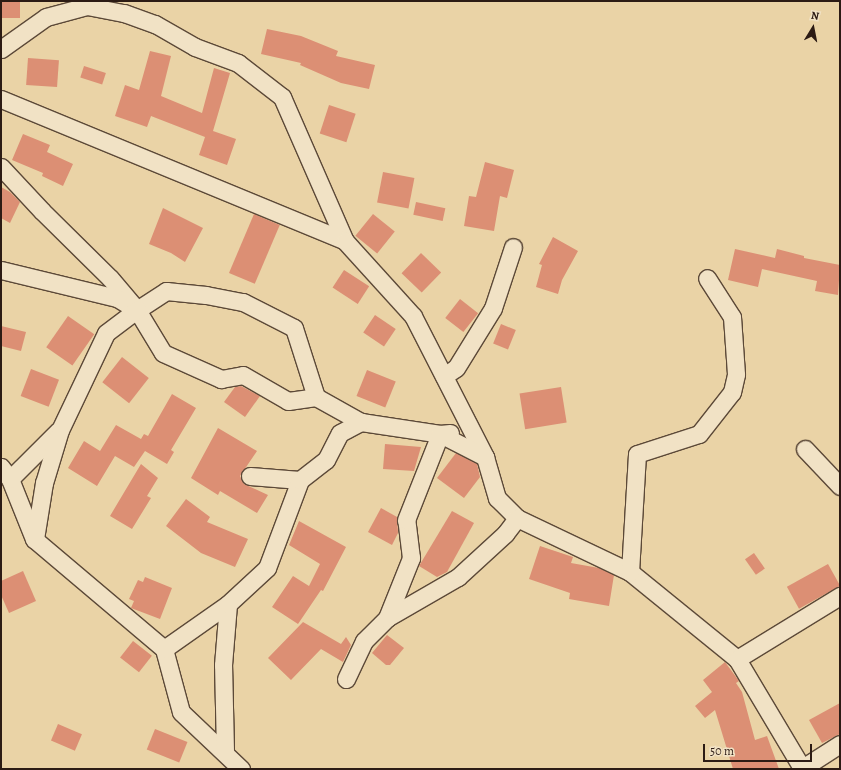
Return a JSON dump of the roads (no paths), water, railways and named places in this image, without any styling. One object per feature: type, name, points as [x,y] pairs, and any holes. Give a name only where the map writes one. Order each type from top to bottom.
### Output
[{"type":"street","points":[[1,49],[46,17],[87,6],[124,13],[155,24],[195,47],[238,63],[282,97],[345,242],[414,316],[485,457],[497,498],[517,518],[630,572],[737,659],[801,768],[840,744]]},
{"type":"street","points":[[1,99],[345,242]]},
{"type":"street","points":[[1,167],[42,211],[110,278],[137,310],[163,353],[221,378],[243,375],[288,401],[316,397],[361,422],[440,434],[472,431]]},
{"type":"street","points":[[444,376],[456,368],[493,308],[513,246]]},
{"type":"street","points":[[1,270],[117,298],[137,310]]},
{"type":"street","points":[[630,572],[637,454],[699,434],[732,392],[736,374],[732,316],[707,278]]},
{"type":"street","points":[[34,539],[44,483],[60,430],[106,333],[166,291],[206,295],[243,302],[294,328],[316,397]]},
{"type":"street","points":[[164,649],[228,604],[267,568],[300,480],[326,460],[340,433],[361,422]]},
{"type":"street","points":[[60,430],[6,473],[34,539],[164,649],[181,712],[225,751],[241,769]]},
{"type":"street","points":[[440,434],[485,457]]},
{"type":"street","points":[[386,618],[411,558],[406,520],[440,434]]},
{"type":"street","points":[[805,449],[840,486]]},
{"type":"street","points":[[250,476],[300,480]]},
{"type":"street","points":[[346,679],[364,641],[386,618],[458,577],[505,534],[517,518]]},
{"type":"street","points":[[737,659],[840,596]]},
{"type":"street","points":[[225,751],[223,665],[228,604]]}]
